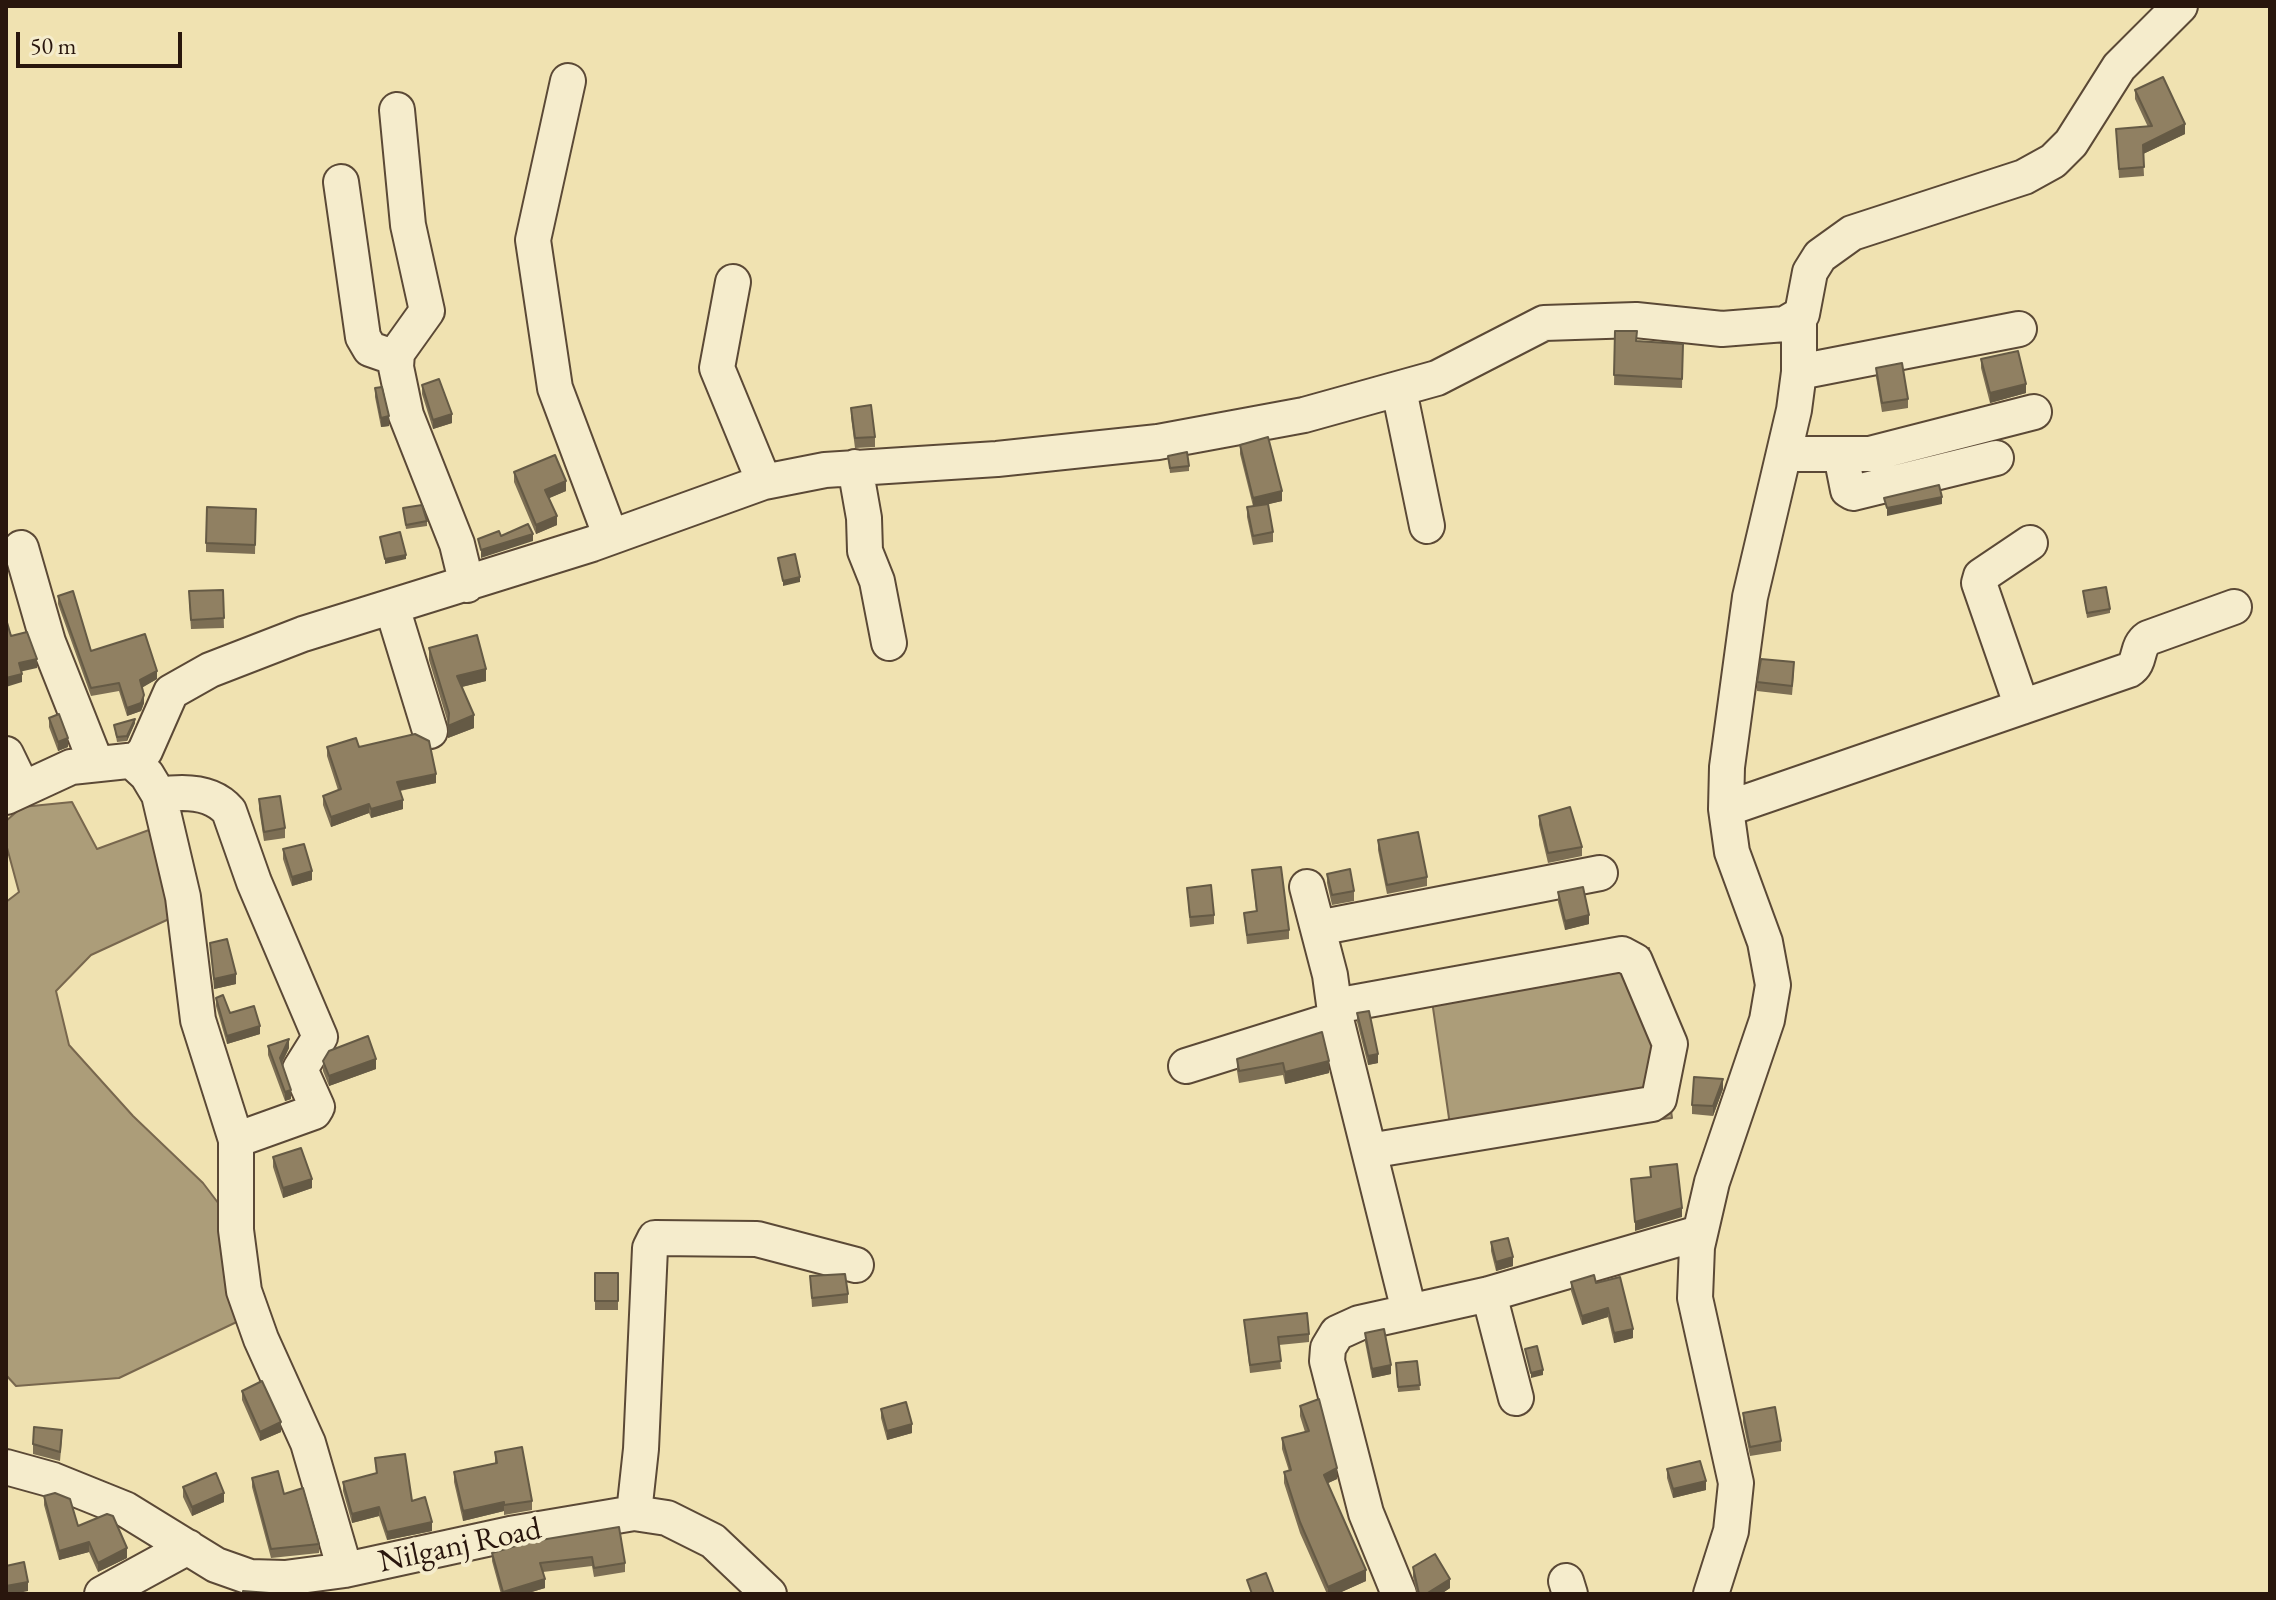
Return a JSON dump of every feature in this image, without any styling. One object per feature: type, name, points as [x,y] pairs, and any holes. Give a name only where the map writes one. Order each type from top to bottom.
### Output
[{"type":"street","points":[[1711,1594],[1731,1531],[1736,1483],[1695,1298],[1699,1233],[1712,1182],[1767,1020],[1773,985],[1765,942],[1732,852],[1726,809],[1730,734],[1750,597],[1786,454],[1799,372],[1799,317],[1813,266],[1840,240],[2024,177],[2053,161],[2071,143],[2119,67],[2180,6]]},
{"type":"street","points":[[568,81],[533,247],[545,299],[549,365],[555,388],[611,537]]},
{"type":"street","points":[[397,110],[408,225],[427,311],[396,358],[403,403],[457,544],[467,585]]},
{"type":"street","points":[[341,182],[363,337],[370,349],[396,358]]},
{"type":"street","points":[[733,282],[717,368],[764,482]]},
{"type":"street","points":[[6,754],[14,792],[71,767],[133,762],[145,751],[171,692],[190,678],[303,634],[467,585],[764,482],[855,467],[997,459],[1158,442],[1304,415],[1399,390],[1451,372],[1544,323],[1636,320],[1733,329],[1785,324],[1799,317]]},
{"type":"street","points":[[1799,372],[2019,329]]},
{"type":"street","points":[[1399,390],[1427,526]]},
{"type":"street","points":[[1786,454],[1881,452],[2034,412]]},
{"type":"street","points":[[1841,455],[1848,490],[1853,493],[1996,458]]},
{"type":"street","points":[[855,467],[864,518],[865,551],[877,581],[889,643]]},
{"type":"street","points":[[2022,707],[1979,583],[1981,576],[2030,543]]},
{"type":"street","points":[[21,548],[54,659],[96,763]]},
{"type":"street","points":[[392,607],[430,731]]},
{"type":"street","points":[[1726,809],[2129,670],[2137,662],[2140,645],[2148,638],[2234,607]]},
{"type":"street","points":[[133,762],[147,775],[159,795],[179,875],[198,1020],[236,1140],[236,1230],[244,1291],[261,1339],[308,1443],[345,1570]]},
{"type":"street","points":[[159,795],[190,792],[220,803],[229,811],[254,882],[320,1037],[300,1069],[317,1107],[314,1112],[236,1140]]},
{"type":"street","points":[[1318,928],[1600,873]]},
{"type":"street","points":[[1307,887],[1409,1311]]},
{"type":"street","points":[[1186,1066],[1336,1013],[1622,954],[1635,961],[1670,1044],[1659,1099],[1652,1104],[1369,1151]]},
{"type":"street","points":[[1399,1594],[1366,1513],[1327,1361],[1333,1338],[1342,1330],[1409,1311],[1489,1294],[1699,1233]]},
{"type":"street","points":[[634,1513],[650,1248],[655,1238],[757,1239],[856,1265]]},
{"type":"street","points":[[1489,1294],[1516,1398]]},
{"type":"street","name":"Nilganj Road","points":[[7,1459],[125,1509],[207,1569],[265,1579],[345,1570],[510,1534],[634,1513],[667,1518],[713,1541],[769,1594]]},
{"type":"street","points":[[102,1594],[207,1569]]},
{"type":"shaded area","points":[[72,802],[97,849],[149,830],[168,866],[169,919],[91,955],[56,991],[69,1045],[133,1116],[203,1183],[225,1212],[245,1318],[119,1378],[16,1386],[6,1375],[6,902],[19,892],[6,844],[6,821],[22,807]]},
{"type":"shaded area","points":[[1649,948],[1672,1118],[1452,1139],[1429,980]]},
{"type":"building","points":[[2163,77],[2185,124],[2143,145],[2144,167],[2119,169],[2116,129],[2152,126],[2135,90]]},
{"type":"building","points":[[1615,331],[1637,331],[1636,341],[1683,344],[1682,379],[1614,375]]},
{"type":"building","points":[[2018,351],[2026,384],[1990,393],[1981,359]]},
{"type":"building","points":[[1902,363],[1908,399],[1882,403],[1876,368]]},
{"type":"building","points":[[439,379],[452,414],[433,420],[422,385]]},
{"type":"building","points":[[382,387],[389,416],[381,418],[375,388]]},
{"type":"building","points":[[871,405],[875,437],[855,438],[851,408]]},
{"type":"building","points":[[1268,437],[1282,491],[1253,498],[1240,445]]},
{"type":"building","points":[[1187,452],[1189,466],[1170,468],[1168,456]]},
{"type":"building","points":[[555,455],[566,481],[545,490],[557,516],[536,525],[514,472]]},
{"type":"building","points":[[1939,485],[1942,497],[1887,508],[1884,498]]},
{"type":"building","points":[[1268,504],[1273,532],[1253,536],[1247,507]]},
{"type":"building","points":[[422,505],[427,521],[406,525],[403,508]]},
{"type":"building","points":[[207,507],[256,509],[255,545],[206,543]]},
{"type":"building","points":[[528,524],[533,534],[481,550],[478,539],[499,531],[501,536]]},
{"type":"building","points":[[400,532],[406,555],[385,559],[380,537]]},
{"type":"building","points":[[795,554],[800,577],[783,581],[778,558]]},
{"type":"building","points":[[2106,587],[2110,609],[2087,613],[2083,591]]},
{"type":"building","points":[[223,590],[224,618],[191,620],[189,591]]},
{"type":"building","points":[[73,591],[91,651],[145,634],[157,671],[140,680],[144,695],[141,703],[127,708],[119,683],[91,688],[58,596]]},
{"type":"building","points":[[6,619],[11,636],[27,632],[37,659],[19,663],[22,674],[6,678]]},
{"type":"building","points":[[477,635],[486,669],[457,676],[474,715],[448,726],[449,713],[429,648]]},
{"type":"building","points":[[1761,659],[1794,662],[1792,686],[1757,682]]},
{"type":"building","points":[[59,714],[68,738],[58,742],[49,718]]},
{"type":"building","points":[[135,719],[127,736],[117,737],[114,725]]},
{"type":"building","points":[[415,734],[429,741],[436,774],[397,782],[403,800],[371,809],[369,804],[331,817],[323,796],[341,789],[327,747],[356,738],[359,747]]},
{"type":"building","points":[[280,796],[285,828],[264,832],[259,799]]},
{"type":"building","points":[[1570,807],[1582,847],[1548,853],[1539,816]]},
{"type":"building","points":[[1418,832],[1427,877],[1387,885],[1378,840]]},
{"type":"building","points":[[304,844],[312,871],[292,877],[283,849]]},
{"type":"building","points":[[1281,867],[1289,930],[1247,935],[1244,913],[1257,911],[1252,870]]},
{"type":"building","points":[[1350,869],[1354,891],[1332,895],[1327,874]]},
{"type":"building","points":[[1211,885],[1214,915],[1190,917],[1187,888]]},
{"type":"building","points":[[1583,887],[1589,915],[1565,921],[1558,892]]},
{"type":"building","points":[[227,939],[236,974],[214,979],[210,943]]},
{"type":"building","points":[[223,995],[230,1013],[254,1006],[260,1026],[227,1036],[216,998]]},
{"type":"building","points":[[1369,1011],[1378,1054],[1368,1056],[1357,1013]]},
{"type":"building","points":[[1322,1032],[1329,1061],[1285,1072],[1283,1063],[1239,1071],[1237,1059]]},
{"type":"building","points":[[368,1036],[376,1059],[329,1076],[323,1061],[329,1051]]},
{"type":"building","points":[[289,1039],[280,1058],[291,1090],[285,1092],[268,1046]]},
{"type":"building","points":[[1694,1077],[1723,1079],[1713,1106],[1692,1105]]},
{"type":"building","points":[[301,1148],[312,1179],[283,1188],[273,1157]]},
{"type":"building","points":[[1677,1164],[1682,1208],[1635,1222],[1631,1179],[1651,1177],[1650,1167]]},
{"type":"building","points":[[1508,1238],[1513,1257],[1496,1262],[1491,1242]]},
{"type":"building","points":[[595,1273],[618,1273],[618,1301],[595,1301]]},
{"type":"building","points":[[845,1274],[848,1294],[812,1298],[810,1276]]},
{"type":"building","points":[[1594,1275],[1596,1283],[1620,1277],[1633,1329],[1614,1333],[1608,1308],[1582,1316],[1571,1282]]},
{"type":"building","points":[[1307,1313],[1309,1334],[1278,1337],[1281,1361],[1250,1365],[1244,1320]]},
{"type":"building","points":[[1384,1329],[1391,1365],[1372,1369],[1365,1333]]},
{"type":"building","points":[[1537,1346],[1543,1370],[1531,1373],[1525,1349]]},
{"type":"building","points":[[1417,1361],[1420,1385],[1398,1387],[1396,1363]]},
{"type":"building","points":[[262,1381],[281,1422],[260,1432],[242,1391]]},
{"type":"building","points":[[1319,1399],[1337,1468],[1324,1475],[1366,1570],[1328,1587],[1300,1522],[1284,1472],[1291,1470],[1282,1438],[1309,1431],[1300,1406]]},
{"type":"building","points":[[906,1402],[912,1424],[887,1431],[881,1409]]},
{"type":"building","points":[[1775,1407],[1781,1441],[1750,1447],[1743,1413]]},
{"type":"building","points":[[34,1427],[62,1430],[60,1452],[33,1444]]},
{"type":"building","points":[[522,1447],[532,1501],[504,1505],[504,1502],[463,1511],[454,1472],[497,1463],[495,1452]]},
{"type":"building","points":[[405,1454],[412,1501],[425,1497],[432,1522],[387,1532],[379,1507],[352,1514],[343,1482],[377,1473],[375,1458]]},
{"type":"building","points":[[1700,1461],[1706,1481],[1673,1489],[1667,1469]]},
{"type":"building","points":[[278,1471],[284,1494],[303,1488],[319,1544],[271,1549],[252,1478]]},
{"type":"building","points":[[216,1473],[224,1493],[192,1507],[183,1487]]},
{"type":"building","points":[[55,1493],[70,1499],[78,1526],[107,1514],[113,1516],[127,1548],[98,1563],[89,1542],[59,1551],[44,1496]]},
{"type":"building","points":[[619,1527],[625,1563],[594,1568],[592,1557],[540,1563],[545,1579],[503,1592],[492,1553],[529,1542]]},
{"type":"building","points":[[1435,1554],[1450,1579],[1426,1594],[1419,1594],[1413,1567]]},
{"type":"building","points":[[24,1562],[28,1582],[6,1586],[6,1566]]},
{"type":"building","points":[[1266,1573],[1274,1594],[1252,1594],[1247,1580]]},
{"type":"building","points":[[243,1591],[269,1593],[269,1594],[243,1594]]}]
